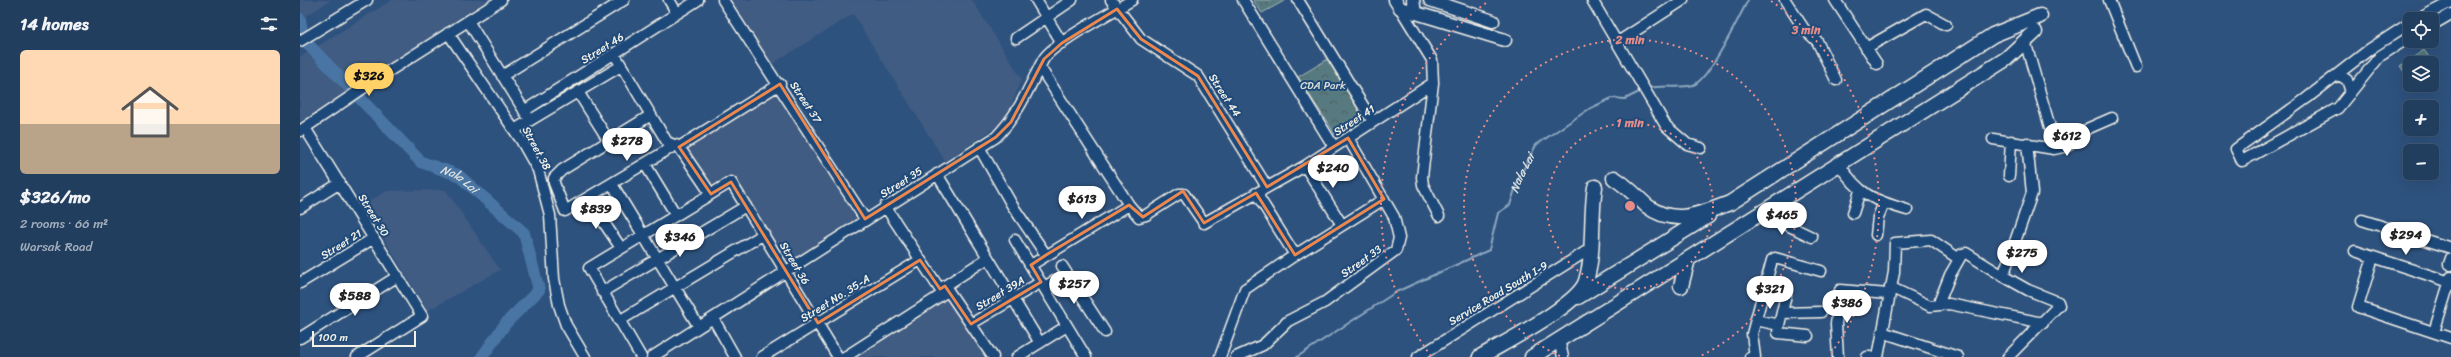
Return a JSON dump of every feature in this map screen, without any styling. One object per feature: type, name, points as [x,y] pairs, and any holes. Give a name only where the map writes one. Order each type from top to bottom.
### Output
[{"type":"highway","points":[[1480,357],[1730,203],[1993,35],[2040,16]]},
{"type":"highway","points":[[1532,357],[2006,59],[2030,36]]},
{"type":"highway","points":[[1614,178],[1631,189],[1648,206],[1662,214],[1679,218],[1692,216],[1730,203]]},
{"type":"highway","points":[[1571,302],[1585,283],[1590,249],[1592,204],[1595,187]]},
{"type":"highway","points":[[1681,286],[1688,259]]},
{"type":"main road","points":[[1412,0],[1415,13]]},
{"type":"main road","points":[[1430,0],[1493,21]]},
{"type":"main road","points":[[1397,4],[1415,13],[1505,40]]},
{"type":"street","points":[[300,41],[367,0]]},
{"type":"street","points":[[302,129],[378,78],[501,0]]},
{"type":"street","points":[[502,76],[624,0]]},
{"type":"street","points":[[668,0],[677,13]]},
{"type":"street","name":"Street 46","points":[[524,111],[615,55],[698,0]]},
{"type":"street","name":"Street 37","points":[[723,0],[780,84],[865,219]]},
{"type":"street","points":[[1036,0],[1062,43]]},
{"type":"street","points":[[1016,38],[1072,0]]},
{"type":"street","name":"Street 44","points":[[1111,0],[1141,39],[1198,76],[1267,187]]},
{"type":"street","name":"Street 35","points":[[652,357],[865,219],[996,137],[1011,122],[1033,77],[1041,69],[1044,59],[1062,43],[1132,0]]},
{"type":"street","points":[[1244,0],[1334,147]]},
{"type":"street","points":[[1298,0],[1373,122]]},
{"type":"street","points":[[1593,0],[1666,126],[1678,138],[1687,144],[1701,148]]},
{"type":"street","points":[[1785,0],[1804,29],[1817,41],[1836,80]]},
{"type":"street","points":[[1835,0],[1877,64]]},
{"type":"street","points":[[2109,0],[2136,67]]},
{"type":"street","points":[[1618,42],[1679,1]]},
{"type":"street","points":[[2432,12],[2451,2]]},
{"type":"street","points":[[1397,4],[1432,60],[1433,83],[1422,178],[1423,185],[1439,216]]},
{"type":"street","points":[[1866,48],[1926,14],[1946,25]]},
{"type":"street","points":[[2439,21],[2451,14]]},
{"type":"street","points":[[468,21],[530,121]]},
{"type":"street","points":[[2403,27],[2381,41],[2307,98],[2236,149],[2242,161],[2338,108],[2370,67],[2387,50],[2403,41]]},
{"type":"street","name":"Street 38","points":[[448,33],[514,130],[538,170],[550,215],[554,279],[559,305],[566,325],[585,357]]},
{"type":"street","points":[[2030,36],[2056,148]]},
{"type":"street","points":[[2381,41],[2387,50]]},
{"type":"street","points":[[615,55],[667,142],[678,146],[711,194],[589,268],[641,357]]},
{"type":"street","points":[[514,130],[621,66]]},
{"type":"street","points":[[1031,265],[1046,254],[1130,205],[1041,69]]},
{"type":"street","points":[[2338,74],[2348,80],[2351,92]]},
{"type":"street","name":"Street 41","points":[[1130,205],[1139,216],[1143,217],[1179,194],[1184,194],[1204,223],[1305,166],[1433,83]]},
{"type":"street","points":[[651,115],[562,170],[554,178],[558,195],[565,211],[678,146],[780,84]]},
{"type":"street","points":[[578,92],[609,141]]},
{"type":"street","points":[[1994,139],[2056,148],[2064,147],[2077,139],[2089,128],[2112,118]]},
{"type":"street","name":"Street 30","points":[[302,129],[340,183],[422,316],[363,355]]},
{"type":"street","name":"Street 33","points":[[1236,357],[1263,346],[1288,321],[1325,302],[1396,250],[1398,227],[1348,138]]},
{"type":"street","points":[[2009,176],[2012,141]]},
{"type":"street","points":[[2004,276],[2032,193],[2027,143]]},
{"type":"street","points":[[979,147],[1012,205],[1046,254]]},
{"type":"street","points":[[646,164],[676,215]]},
{"type":"street","points":[[1839,164],[1860,191],[1884,203],[1907,210]]},
{"type":"street","points":[[1305,166],[1342,225]]},
{"type":"street","points":[[937,174],[1040,343]]},
{"type":"street","name":"Street 36","points":[[711,194],[731,182],[838,357]]},
{"type":"street","points":[[300,208],[340,183]]},
{"type":"street","points":[[612,184],[699,327]]},
{"type":"street","points":[[1853,213],[1860,191]]},
{"type":"street","points":[[1256,193],[1295,254]]},
{"type":"street","points":[[588,199],[621,248]]},
{"type":"street","points":[[1220,357],[1245,289],[1295,254],[1384,200]]},
{"type":"street","points":[[1876,235],[1878,217],[1884,203]]},
{"type":"street","points":[[602,292],[746,206]]},
{"type":"street","points":[[886,206],[920,260],[971,324],[993,357]]},
{"type":"street","points":[[1762,213],[1812,237]]},
{"type":"street","points":[[2362,220],[2451,248]]},
{"type":"street","points":[[619,321],[764,234]]},
{"type":"street","name":"Street 21","points":[[300,283],[374,238]]},
{"type":"street","points":[[1015,240],[1086,357]]},
{"type":"street","points":[[1878,357],[1889,290],[1894,272],[1895,243],[1931,240],[1959,259]]},
{"type":"street","name":"Service Road South I-9","points":[[1418,357],[1590,249]]},
{"type":"street","points":[[2355,251],[2450,282],[2434,332]]},
{"type":"street","points":[[1940,300],[1959,259],[1962,254],[1966,253],[2028,290],[2058,302],[2058,308],[2008,357]]},
{"type":"street","points":[[2373,257],[2358,307],[2451,338]]},
{"type":"street","points":[[943,288],[988,258]]},
{"type":"street","points":[[1750,357],[1755,357],[1752,334],[1775,258],[1821,271]]},
{"type":"street","points":[[2451,258],[2449,264],[2451,265]]},
{"type":"street","name":"Street No. 35-A","points":[[762,357],[920,260]]},
{"type":"street","name":"Street 39A","points":[[971,324],[1064,270],[1105,332]]},
{"type":"street","points":[[300,338],[398,276]]},
{"type":"street","points":[[845,357],[943,296],[943,288]]},
{"type":"street","points":[[1838,357],[1836,324],[1840,290],[1889,290],[1930,306],[1949,304],[2042,324]]},
{"type":"street","points":[[1786,295],[1778,333],[1808,336]]},
{"type":"street","points":[[1782,313],[1821,312]]},
{"type":"street","points":[[713,318],[735,357]]},
{"type":"street","points":[[1756,320],[1779,325]]},
{"type":"street","points":[[1017,357],[1067,326]]},
{"type":"street","points":[[1882,332],[1958,357]]},
{"type":"street","points":[[1559,340],[1563,357]]},
{"type":"highlighted area","points":[[1117,9],[1141,39],[1198,76],[1267,187],[1348,138],[1384,199],[1295,255],[1256,193],[1204,223],[1183,191],[1143,217],[1129,205],[1046,255],[1031,265],[1041,282],[971,324],[945,286],[940,289],[920,260],[818,323],[731,182],[711,194],[679,147],[780,84],[865,219],[996,137],[1011,122],[1044,59],[1062,43]]},
{"type":"shaded area","points":[[300,0],[331,0],[300,20]]},
{"type":"shaded area","points":[[392,0],[487,0],[300,122],[300,57]]},
{"type":"shaded area","points":[[730,0],[972,0],[1022,79],[1004,122],[945,161],[853,14],[772,64]]},
{"type":"shaded area","points":[[775,87],[857,221],[787,266],[733,180],[713,190],[684,143]]},
{"type":"shaded area","points":[[446,190],[500,270],[427,311],[364,204],[387,191]]},
{"type":"shaded area","points":[[949,297],[987,357],[855,357]]},
{"type":"green space","points":[[1253,0],[1286,0],[1262,13]]},
{"type":"green space","points":[[2424,50],[2428,56],[2415,56]]},
{"type":"green space","name":"CDA Park","points":[[1328,59],[1366,121],[1337,137],[1298,77]]},
{"type":"waterway","name":"Nala Lai","points":[[1647,89],[1659,87],[1682,87],[1693,85],[1700,81],[1723,47],[1748,0]]},
{"type":"waterway","name":"Nala Lai","points":[[300,19],[303,39],[421,162],[458,175],[524,233],[539,290],[506,323],[482,357]]},
{"type":"waterway","name":"Nala Lai","points":[[1297,357],[1396,292],[1489,250],[1498,213],[1510,205],[1518,180],[1536,145],[1589,109],[1612,98],[1625,99],[1641,91]]}]
